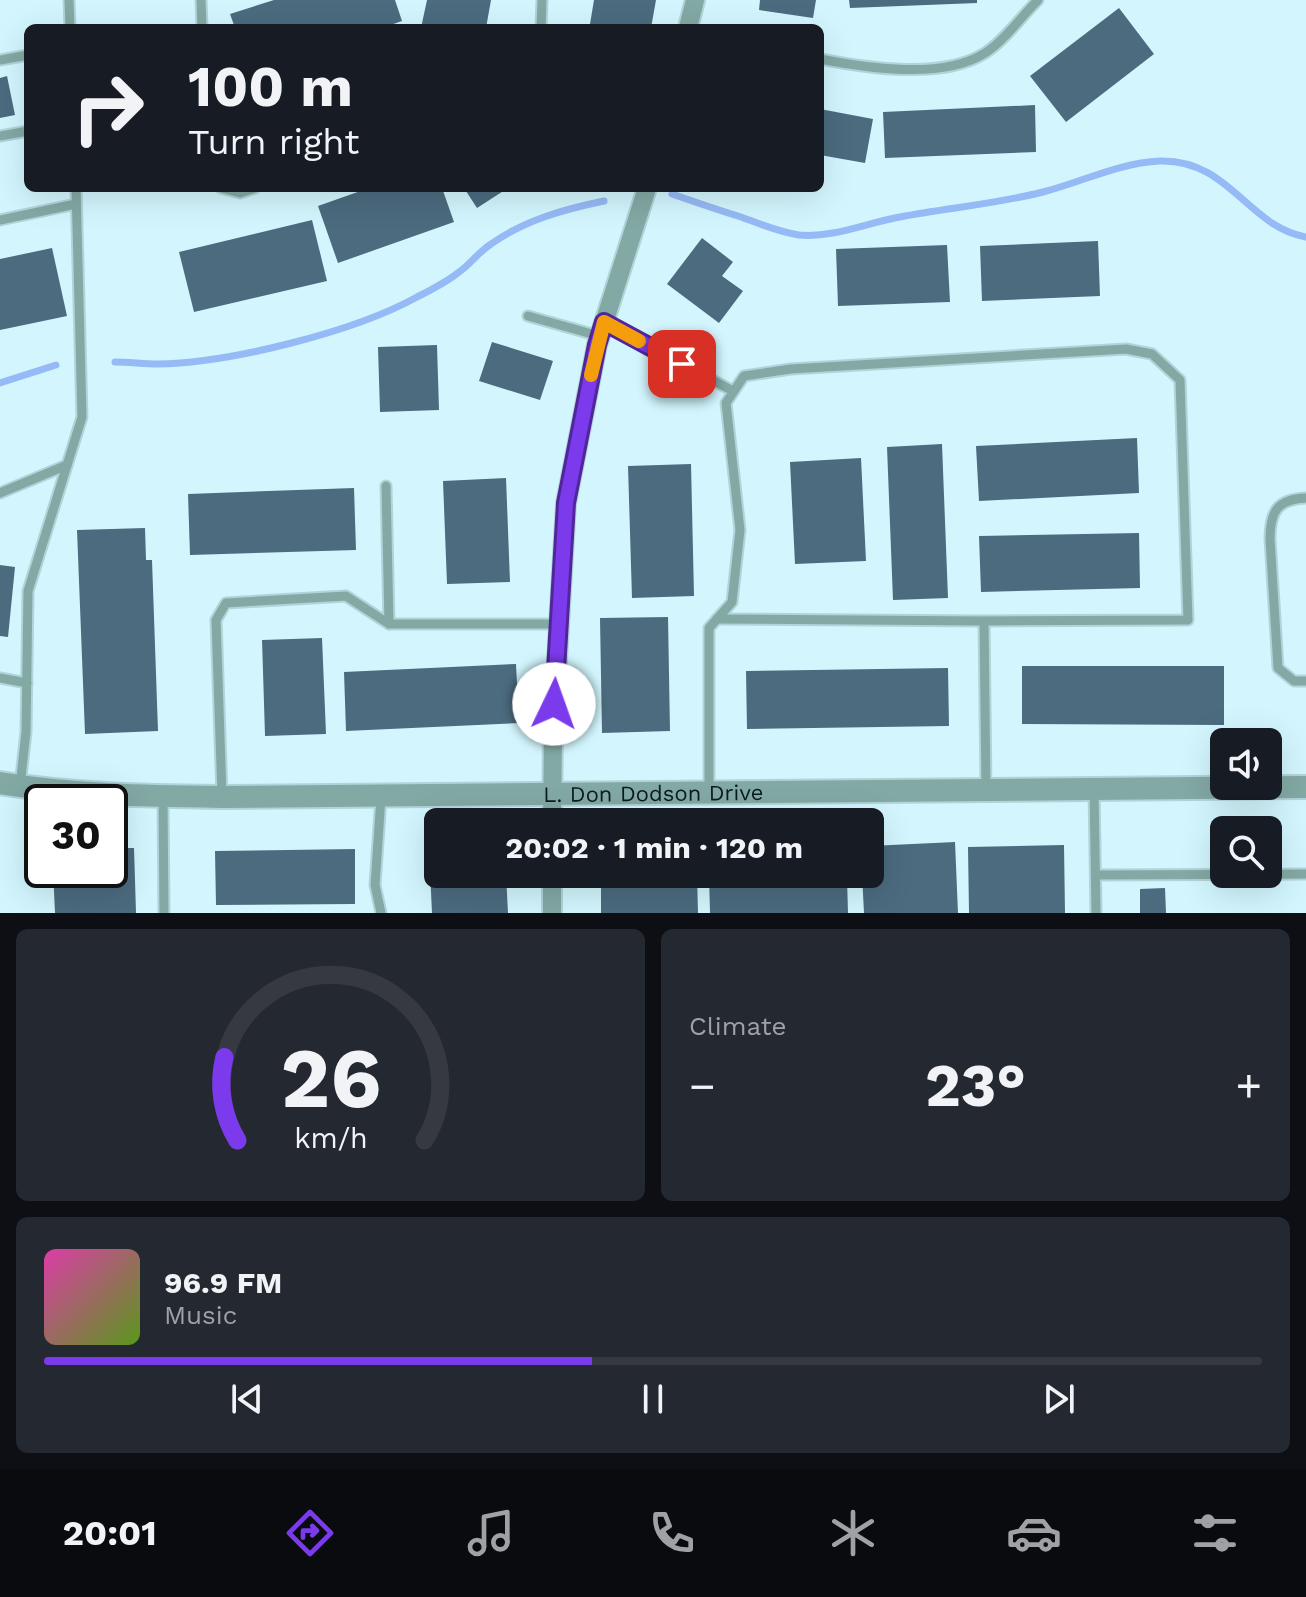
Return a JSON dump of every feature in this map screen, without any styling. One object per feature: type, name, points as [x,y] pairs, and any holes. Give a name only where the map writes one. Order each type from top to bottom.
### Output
[{"type":"street","points":[[689,24],[695,0]]},
{"type":"street","points":[[552,808],[566,503],[602,329],[646,192]]},
{"type":"street","name":"L. Don Dodson Drive","points":[[10,785],[163,797],[1306,787]]},
{"type":"street","points":[[552,888],[552,913]]},
{"type":"lane","points":[[69,0],[70,24]]},
{"type":"lane","points":[[201,0],[202,24]]},
{"type":"lane","points":[[541,24],[542,0]]},
{"type":"lane","points":[[824,60],[872,69],[954,68],[986,52],[1038,0]]},
{"type":"lane","points":[[0,60],[24,56]]},
{"type":"lane","points":[[0,136],[24,132]]},
{"type":"lane","points":[[10,785],[26,732],[28,591],[82,417],[76,192]]},
{"type":"lane","points":[[0,220],[76,204]]},
{"type":"lane","points":[[528,316],[602,329],[733,391]]},
{"type":"lane","points":[[709,792],[709,628],[732,602],[740,530],[726,403],[744,376],[791,369],[1126,349],[1152,354],[1180,380],[1188,620],[717,619]]},
{"type":"lane","points":[[0,493],[67,465]]},
{"type":"lane","points":[[386,486],[389,624]]},
{"type":"lane","points":[[1306,498],[1295,498],[1279,505],[1270,521],[1278,668],[1294,681],[1306,681]]},
{"type":"lane","points":[[222,797],[216,620],[226,603],[346,596],[389,624],[559,624]]},
{"type":"lane","points":[[984,621],[986,790]]},
{"type":"lane","points":[[0,678],[27,683]]},
{"type":"lane","points":[[1094,789],[1096,913]]},
{"type":"lane","points":[[381,796],[375,885],[381,913]]},
{"type":"lane","points":[[163,797],[164,913]]},
{"type":"lane","points":[[1096,875],[1306,874]]},
{"type":"building","points":[[274,0],[395,0],[402,21],[393,24],[234,24],[230,14]]},
{"type":"building","points":[[427,0],[491,0],[487,24],[422,24]]},
{"type":"building","points":[[594,0],[656,0],[652,24],[590,24]]},
{"type":"building","points":[[760,0],[816,0],[813,18],[759,10]]},
{"type":"building","points":[[849,0],[977,0],[977,3],[850,8]]},
{"type":"building","points":[[1119,8],[1154,54],[1066,122],[1030,76]]},
{"type":"building","points":[[7,76],[15,115],[0,118],[0,78]]},
{"type":"building","points":[[1035,105],[1036,152],[885,158],[883,112]]},
{"type":"building","points":[[824,110],[873,119],[865,163],[824,156]]},
{"type":"building","points":[[358,192],[443,192],[454,222],[338,263],[318,206]]},
{"type":"building","points":[[467,192],[502,192],[477,208]]},
{"type":"building","points":[[312,220],[327,281],[194,312],[179,252]]},
{"type":"building","points":[[702,238],[733,262],[722,276],[743,291],[719,323],[667,284]]},
{"type":"building","points":[[1098,241],[1100,296],[982,301],[980,246]]},
{"type":"building","points":[[947,245],[950,302],[838,306],[836,249]]},
{"type":"building","points":[[52,248],[67,316],[0,330],[0,259]]},
{"type":"building","points":[[492,342],[553,361],[540,400],[479,381]]},
{"type":"building","points":[[437,345],[439,410],[380,412],[378,347]]},
{"type":"building","points":[[1137,438],[1139,493],[979,501],[976,446]]},
{"type":"building","points":[[942,444],[948,598],[893,600],[887,447]]},
{"type":"building","points":[[861,458],[866,561],[795,564],[790,462]]},
{"type":"building","points":[[691,464],[694,596],[632,598],[628,466]]},
{"type":"building","points":[[506,478],[510,582],[447,584],[443,481]]},
{"type":"building","points":[[354,488],[356,550],[190,555],[188,494]]},
{"type":"building","points":[[145,528],[146,560],[152,560],[158,731],[85,734],[77,530]]},
{"type":"building","points":[[1139,533],[1140,588],[981,592],[979,536]]},
{"type":"building","points":[[0,565],[15,567],[8,637],[0,636]]},
{"type":"building","points":[[668,617],[670,731],[602,733],[600,618]]},
{"type":"building","points":[[322,638],[326,734],[265,736],[262,640]]},
{"type":"building","points":[[516,664],[519,723],[346,731],[344,672]]},
{"type":"building","points":[[1022,666],[1224,666],[1224,725],[1022,724]]},
{"type":"building","points":[[948,668],[949,726],[747,729],[746,671]]},
{"type":"building","points":[[955,842],[958,913],[864,913],[863,888],[884,888],[884,845]]},
{"type":"building","points":[[1064,845],[1065,913],[969,913],[968,847]]},
{"type":"building","points":[[128,848],[134,848],[136,913],[55,913],[54,888],[128,888]]},
{"type":"building","points":[[355,849],[355,904],[216,905],[215,851]]},
{"type":"building","points":[[431,888],[507,888],[508,913],[432,913]]},
{"type":"building","points":[[601,888],[697,888],[698,913],[601,913]]},
{"type":"building","points":[[709,888],[847,888],[848,913],[710,913]]},
{"type":"building","points":[[1165,888],[1166,913],[1140,913],[1140,889]]},
{"type":"waterway","points":[[672,194],[777,230],[812,235],[1025,196],[1115,169],[1160,161],[1184,163],[1204,171],[1268,221],[1306,237]]},
{"type":"waterway","points":[[115,362],[158,364],[220,358],[255,352],[360,322],[433,289],[454,276],[491,244],[518,228],[560,212],[604,201]]},
{"type":"waterway","points":[[0,383],[56,365]]},
{"type":"slow traffic","points":[[591,375],[604,322],[639,341]]},
{"type":"route","points":[[554,704],[566,503],[604,322],[682,364]]}]
